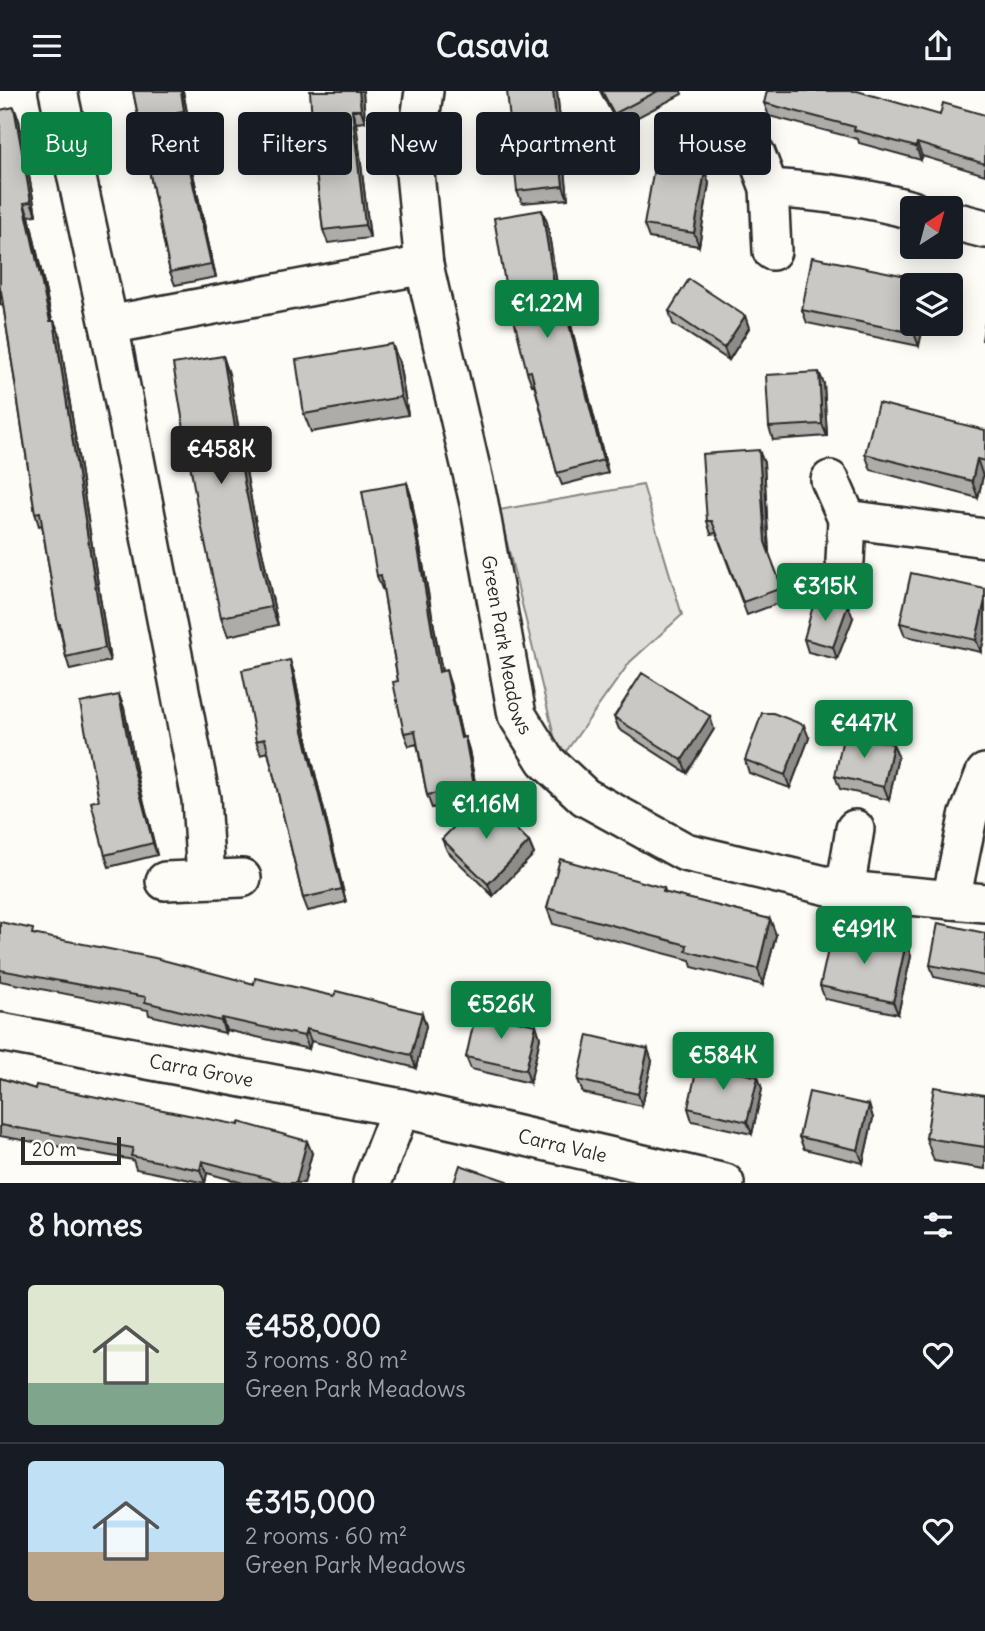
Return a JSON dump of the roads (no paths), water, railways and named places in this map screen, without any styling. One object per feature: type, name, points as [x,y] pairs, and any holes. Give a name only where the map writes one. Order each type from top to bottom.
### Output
[{"type":"street","points":[[58,91],[110,325],[201,799],[206,878]]},
{"type":"street","name":"Green Park Meadows","points":[[424,91],[414,163],[424,265],[479,503],[517,715],[545,760],[585,797],[685,852],[845,890],[968,902],[968,817],[985,773]]},
{"type":"street","points":[[764,175],[769,188],[772,251]]},
{"type":"street","points":[[769,188],[810,191],[900,207]]},
{"type":"street","points":[[963,223],[985,229]]},
{"type":"street","points":[[110,325],[424,265]]},
{"type":"street","points":[[830,480],[847,519],[845,561]]},
{"type":"street","points":[[847,519],[985,538]]},
{"type":"street","points":[[844,930],[845,890],[855,829]]},
{"type":"street","points":[[165,881],[242,878]]},
{"type":"street","name":"Carra Grove","points":[[0,1032],[401,1108]]},
{"type":"street","points":[[372,1183],[401,1108]]},
{"type":"street","name":"Carra Vale","points":[[401,1108],[725,1183]]}]
